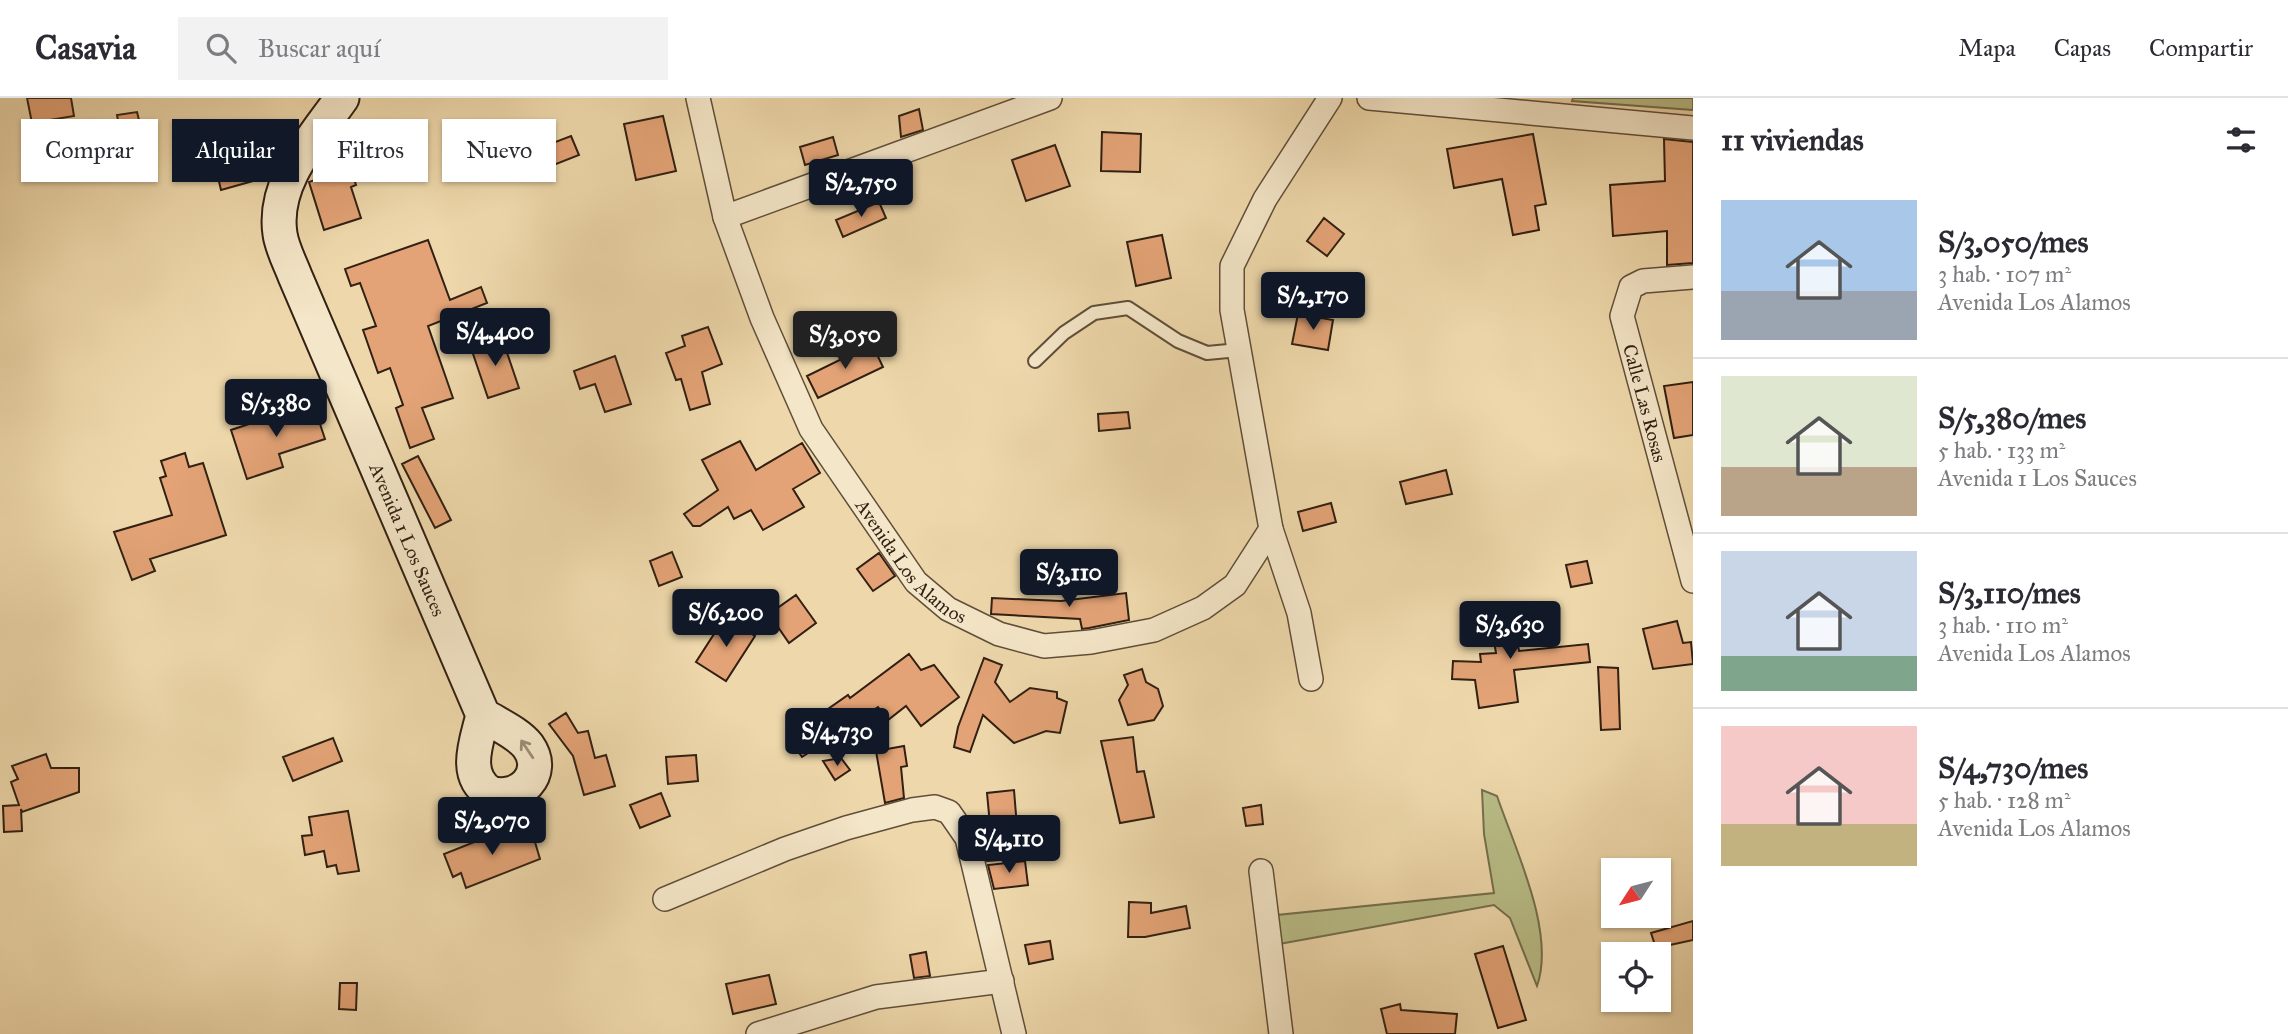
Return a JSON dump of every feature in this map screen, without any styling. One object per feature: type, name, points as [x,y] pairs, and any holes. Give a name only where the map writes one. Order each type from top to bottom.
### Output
[{"type":"street","name":"Avenida 1 Los Sauces","points":[[342,98],[292,170],[280,205],[280,234],[295,276],[483,715]]},
{"type":"street","name":"Avenida Los Alamos","points":[[698,98],[725,217],[762,318],[811,429],[916,582],[948,608],[999,635],[1044,646],[1091,642],[1154,630],[1203,608],[1236,586],[1271,529]]},
{"type":"street","points":[[725,217],[1050,98]]},
{"type":"street","points":[[1311,679],[1299,613],[1271,529],[1232,310],[1232,266],[1265,199],[1330,98]]},
{"type":"street","points":[[1368,98],[1693,128]]},
{"type":"street","name":"Calle Las Rosas","points":[[1693,277],[1643,281],[1630,287],[1622,316],[1684,502],[1693,581]]},
{"type":"street","points":[[665,899],[846,828],[935,807],[949,812],[967,838],[1014,1034]]},
{"type":"street","points":[[1261,871],[1281,1034]]},
{"type":"street","points":[[758,1034],[876,997],[1002,981]]},
{"type":"lane","points":[[1035,361],[1064,333],[1094,313],[1128,308],[1178,341],[1207,353],[1239,350]]},
{"type":"green space","points":[[1573,98],[1693,98],[1693,110],[1572,101]]},
{"type":"green space","points":[[1482,790],[1497,796],[1531,891],[1541,941],[1541,965],[1537,986],[1510,918],[1494,905],[1279,944],[1277,915],[1494,893],[1484,834]]},
{"type":"building","points":[[27,98],[71,98],[74,116],[31,119]]},
{"type":"building","points":[[919,109],[923,130],[901,137],[899,116]]},
{"type":"building","points":[[137,112],[139,119],[118,119],[117,115]]},
{"type":"building","points":[[663,116],[676,171],[636,180],[624,124]]},
{"type":"building","points":[[1102,132],[1141,134],[1140,172],[1101,171]]},
{"type":"building","points":[[1533,134],[1546,204],[1535,206],[1539,230],[1513,235],[1502,179],[1454,188],[1447,149]]},
{"type":"building","points":[[571,136],[579,155],[556,164],[556,142]]},
{"type":"building","points":[[833,137],[838,155],[805,165],[800,147]]},
{"type":"building","points":[[1664,139],[1693,142],[1693,263],[1667,265],[1667,231],[1613,236],[1610,185],[1665,181]]},
{"type":"building","points":[[1055,145],[1070,186],[1026,201],[1012,160]]},
{"type":"building","points":[[219,182],[249,182],[221,190]]},
{"type":"building","points":[[309,182],[355,182],[356,185],[351,187],[361,218],[324,230]]},
{"type":"building","points":[[879,202],[886,218],[843,237],[836,220]]},
{"type":"building","points":[[1324,218],[1344,234],[1327,256],[1307,241]]},
{"type":"building","points":[[1162,235],[1171,278],[1136,286],[1127,242]]},
{"type":"building","points":[[428,240],[450,300],[481,287],[487,303],[428,326],[453,398],[422,408],[434,439],[410,448],[396,408],[403,405],[390,368],[378,373],[363,330],[376,326],[360,283],[351,286],[345,269]]},
{"type":"building","points":[[1298,314],[1333,320],[1328,350],[1292,344]]},
{"type":"building","points":[[708,327],[722,364],[702,372],[710,404],[690,410],[681,379],[676,380],[666,353],[685,346],[682,336]]},
{"type":"building","points":[[502,338],[519,388],[488,398],[471,348]]},
{"type":"building","points":[[872,344],[883,367],[818,398],[807,376]]},
{"type":"building","points":[[615,356],[631,404],[605,412],[595,384],[580,389],[574,371]]},
{"type":"building","points":[[1693,382],[1693,435],[1674,438],[1664,386]]},
{"type":"building","points":[[313,403],[325,439],[279,454],[283,467],[247,479],[231,430]]},
{"type":"building","points":[[1128,412],[1130,428],[1099,431],[1098,414]]},
{"type":"building","points":[[740,441],[756,470],[802,443],[820,473],[793,489],[804,507],[763,530],[751,510],[734,519],[728,507],[700,526],[693,526],[684,514],[718,490],[702,460]]},
{"type":"building","points":[[185,453],[189,467],[203,463],[226,535],[150,559],[155,571],[132,580],[114,532],[172,515],[160,478],[166,476],[161,461]]},
{"type":"building","points":[[418,456],[451,520],[435,528],[402,464]]},
{"type":"building","points":[[1446,470],[1452,494],[1406,504],[1400,482]]},
{"type":"building","points":[[1331,503],[1336,522],[1303,531],[1298,512]]},
{"type":"building","points":[[672,552],[682,577],[659,586],[650,561]]},
{"type":"building","points":[[879,553],[895,576],[873,591],[857,569]]},
{"type":"building","points":[[1587,561],[1592,583],[1571,587],[1566,565]]},
{"type":"building","points":[[1126,593],[1129,620],[1089,628],[1082,629],[1080,619],[991,614],[992,598],[1061,601]]},
{"type":"building","points":[[796,595],[816,623],[789,643],[769,614]]},
{"type":"building","points":[[1511,603],[1519,651],[1588,644],[1590,662],[1514,670],[1518,702],[1479,708],[1475,680],[1452,679],[1453,661],[1481,662],[1480,654],[1496,653],[1488,606]]},
{"type":"building","points":[[725,617],[755,636],[726,681],[696,662]]},
{"type":"building","points":[[1677,621],[1683,643],[1691,642],[1693,664],[1653,669],[1643,629]]},
{"type":"building","points":[[909,654],[921,670],[934,665],[959,697],[921,726],[906,706],[888,720],[878,707],[802,757],[790,740],[820,719],[818,716],[848,695],[850,698]]},
{"type":"building","points":[[984,658],[1002,665],[995,682],[1010,702],[1030,688],[1057,692],[1057,698],[1067,702],[1060,733],[1046,731],[1014,743],[983,715],[970,752],[954,747],[958,727]]},
{"type":"building","points":[[1598,667],[1618,668],[1620,729],[1601,730]]},
{"type":"building","points":[[1142,669],[1146,682],[1158,689],[1163,706],[1154,720],[1128,725],[1119,700],[1128,685],[1124,675]]},
{"type":"building","points":[[566,713],[578,733],[588,731],[595,758],[606,755],[615,786],[584,795],[573,756],[549,724]]},
{"type":"building","points":[[1133,737],[1137,772],[1144,771],[1154,817],[1120,823],[1101,741]]},
{"type":"building","points":[[333,738],[342,761],[293,781],[283,757]]},
{"type":"building","points":[[904,746],[907,766],[901,767],[904,798],[885,803],[876,751]]},
{"type":"building","points":[[46,754],[51,768],[79,768],[79,792],[22,812],[21,809],[22,831],[4,832],[3,806],[19,805],[11,782],[18,779],[12,766]]},
{"type":"building","points":[[696,755],[698,781],[668,784],[666,757]]},
{"type":"building","points":[[841,758],[850,770],[835,780],[823,761]]},
{"type":"building","points":[[1014,790],[1017,827],[995,829],[999,860],[987,861],[976,827],[990,825],[987,793]]},
{"type":"building","points":[[661,793],[670,816],[640,828],[630,805]]},
{"type":"building","points":[[1261,805],[1263,824],[1246,826],[1243,808]]},
{"type":"building","points":[[348,811],[359,871],[338,874],[336,865],[327,867],[324,851],[305,855],[302,836],[312,835],[309,817]]},
{"type":"building","points":[[507,829],[511,838],[532,832],[540,859],[466,888],[461,873],[453,877],[444,854]]},
{"type":"building","points":[[1025,861],[1028,885],[994,889],[988,865]]},
{"type":"building","points":[[1129,902],[1151,903],[1151,913],[1186,906],[1190,928],[1145,937],[1128,937]]},
{"type":"building","points":[[1693,921],[1693,940],[1671,945],[1671,942],[1654,942],[1651,933]]},
{"type":"building","points":[[1050,941],[1053,959],[1029,964],[1025,945]]},
{"type":"building","points":[[1503,946],[1526,1020],[1498,1028],[1475,954]]},
{"type":"building","points":[[926,952],[930,976],[914,978],[910,955]]},
{"type":"building","points":[[769,975],[776,1004],[733,1014],[726,984]]},
{"type":"building","points":[[340,983],[357,983],[356,1010],[339,1009]]},
{"type":"building","points":[[1400,1004],[1401,1010],[1457,1014],[1455,1034],[1387,1034],[1381,1009]]}]
